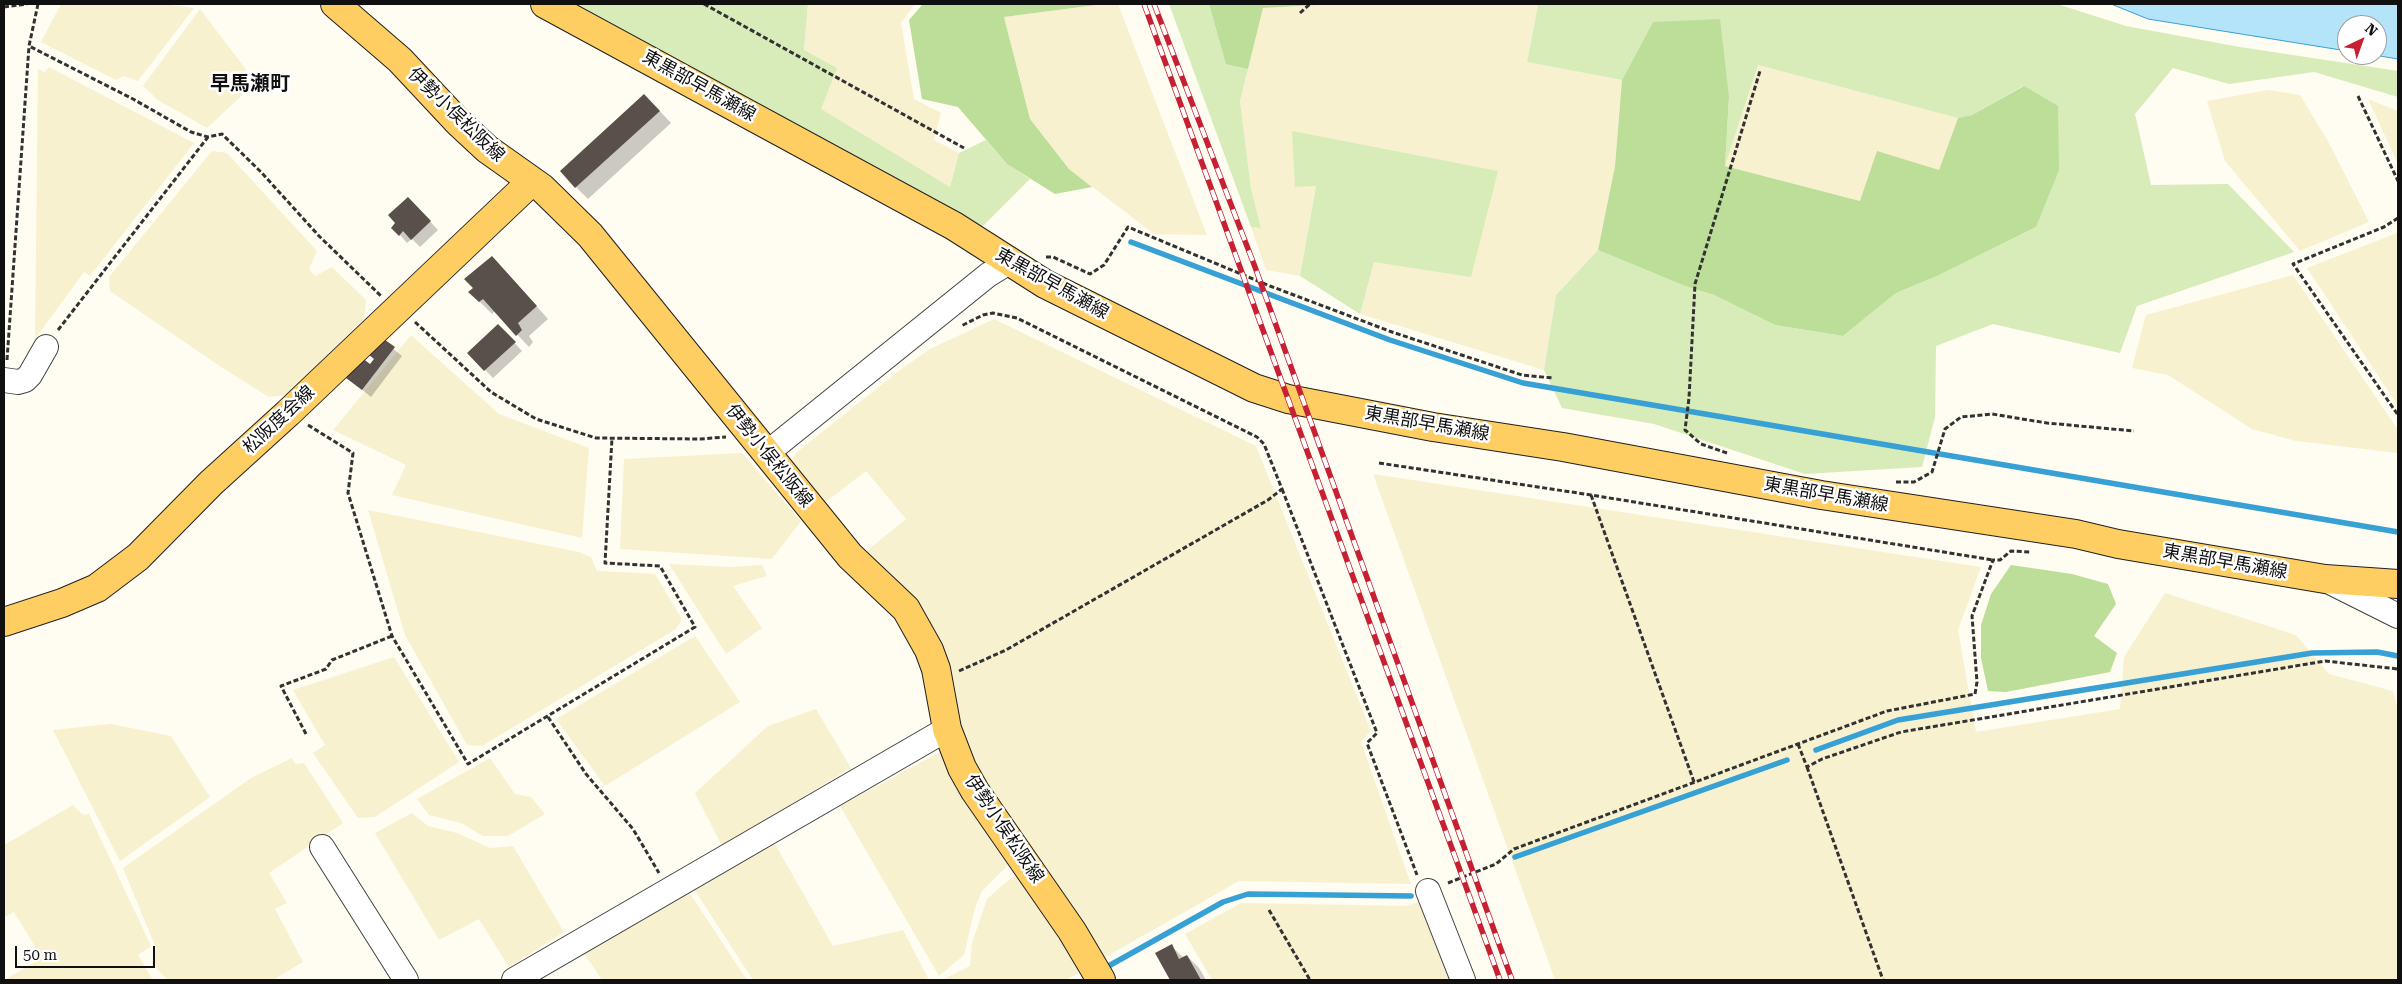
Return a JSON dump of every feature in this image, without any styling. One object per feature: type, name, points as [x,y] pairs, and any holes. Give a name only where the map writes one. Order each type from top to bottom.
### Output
[{"type":"main road","name":"伊勢小俣松阪線","points":[[335,4],[400,60],[458,122],[487,149],[532,181],[565,210],[606,254],[850,556],[906,609],[929,650],[938,681],[947,728],[962,768],[975,791],[1072,931],[1101,980]]},
{"type":"main road","name":"東黒部早馬瀬線","points":[[545,4],[954,226],[1009,262],[1079,302],[1254,388],[1288,399],[1433,427],[1563,447],[1821,495],[2076,534],[2118,544],[2325,579],[2398,584]]},
{"type":"main road","name":"松阪度会線","points":[[4,622],[62,603],[97,588],[138,557],[211,483],[288,413],[532,181]]},
{"type":"street","points":[[767,453],[982,280],[1009,262]]},
{"type":"street","points":[[5,380],[25,380],[46,347]]},
{"type":"street","points":[[2325,579],[2398,616]]},
{"type":"street","points":[[514,980],[947,728]]},
{"type":"street","points":[[322,848],[406,980]]},
{"type":"street","points":[[1428,891],[1463,980]]},
{"type":"path","points":[[4,7],[27,4]]},
{"type":"path","points":[[5,380],[29,46],[38,4]]},
{"type":"path","points":[[704,4],[964,148]]},
{"type":"path","points":[[1300,13],[1310,4]]},
{"type":"path","points":[[29,46],[133,99],[191,132],[208,137],[222,134],[261,172],[319,236],[397,309],[405,313],[491,392],[536,419],[596,438],[700,439],[731,436],[747,429]]},
{"type":"path","points":[[1686,424],[1695,284],[1760,71]]},
{"type":"path","points":[[2358,96],[2398,181]]},
{"type":"path","points":[[46,347],[208,137]]},
{"type":"path","points":[[2398,218],[2384,228],[2293,264],[2398,415]]},
{"type":"path","points":[[1009,262],[1029,256],[1053,257],[1090,274],[1104,264],[1128,227],[1261,283],[1392,332],[1522,374],[1554,378]]},
{"type":"path","points":[[957,328],[983,315],[993,313],[1017,318],[1257,437],[1264,444],[1377,733],[1367,744],[1419,882],[1428,891],[1496,864],[1514,849],[1798,744],[1905,706],[1975,694],[1972,616],[1993,560]]},
{"type":"path","points":[[288,413],[354,453],[348,493],[392,636],[468,764],[695,627],[660,566],[605,563],[612,438]]},
{"type":"path","points":[[1933,466],[1945,429],[1960,417],[1992,414],[2047,423],[2134,431]]},
{"type":"path","points":[[1379,463],[1993,560],[2000,560],[2011,551],[2039,552]]},
{"type":"path","points":[[938,681],[1006,650],[1268,500],[1282,488]]},
{"type":"path","points":[[1591,495],[1694,782]]},
{"type":"path","points":[[306,734],[281,686],[326,669],[332,660],[392,636]]},
{"type":"path","points":[[1807,767],[1822,759],[1901,732],[2325,662],[2398,669]]},
{"type":"path","points":[[548,717],[586,774],[633,829],[669,889]]},
{"type":"path","points":[[1798,744],[1883,980]]},
{"type":"path","points":[[1269,910],[1310,980]]},
{"type":"shaded area","points":[[61,4],[161,4],[194,8],[138,81],[124,76],[116,80],[41,42]]},
{"type":"shaded area","points":[[808,4],[915,4],[901,23],[914,99],[941,113],[934,140],[959,153],[950,187],[820,109],[804,50]]},
{"type":"shaded area","points":[[1104,4],[1118,4],[1207,235],[1154,234],[1069,169],[1030,119],[1004,17]]},
{"type":"shaded area","points":[[1336,4],[1536,4],[1538,5],[1527,62],[1622,80],[1615,166],[1598,250],[1556,295],[1544,370],[1360,314],[1374,262],[1316,185],[1300,276],[1266,270],[1251,227],[1261,228],[1251,189],[1240,101],[1263,8]]},
{"type":"shaded area","points":[[200,9],[245,68],[249,89],[207,128],[158,100],[143,86]]},
{"type":"shaded area","points":[[1758,65],[1958,118],[1939,170],[1860,201],[1725,166]]},
{"type":"shaded area","points":[[49,67],[194,143],[90,276],[84,272],[35,339],[38,69],[45,72]]},
{"type":"shaded area","points":[[2268,90],[2300,95],[2329,143],[2369,222],[2300,251],[2225,161],[2207,101]]},
{"type":"shaded area","points":[[2368,99],[2398,111],[2398,164]]},
{"type":"shaded area","points":[[212,151],[227,153],[317,251],[309,269],[315,276],[332,267],[366,300],[364,319],[287,395],[269,397],[221,367],[110,291],[109,277]]},
{"type":"shaded area","points":[[2398,234],[2398,406],[2307,268]]},
{"type":"shaded area","points":[[2293,275],[2398,430],[2398,453],[2296,441],[2252,429],[2168,375],[2132,368],[2146,315]]},
{"type":"shaded area","points":[[994,319],[1256,446],[1371,731],[1361,742],[1411,884],[1239,881],[1102,959],[965,749],[954,684],[935,634],[864,553],[906,519],[866,471],[822,505],[788,465],[797,452],[900,370],[930,349]]},
{"type":"shaded area","points":[[411,335],[499,414],[589,448],[582,538],[392,495],[406,465],[333,430]]},
{"type":"shaded area","points":[[742,453],[801,521],[772,559],[620,549],[624,459]]},
{"type":"shaded area","points":[[1373,474],[1981,567],[1958,630],[1976,732],[2120,709],[2124,657],[2165,593],[2296,635],[2329,674],[2393,691],[2398,709],[2398,980],[1555,980]]},
{"type":"shaded area","points":[[368,510],[579,552],[591,557],[597,571],[655,574],[682,619],[676,629],[482,746],[467,745],[405,635]]},
{"type":"shaded area","points":[[669,564],[730,567],[762,565],[767,576],[733,586],[762,628],[726,654]]},
{"type":"shaded area","points":[[695,636],[740,702],[605,786],[556,719]]},
{"type":"shaded area","points":[[394,657],[459,762],[375,817],[358,818],[313,753],[325,745],[293,690]]},
{"type":"shaded area","points":[[816,709],[851,768],[722,846],[695,793],[768,726]]},
{"type":"shaded area","points":[[111,724],[171,736],[210,797],[120,861],[53,730]]},
{"type":"shaded area","points":[[940,752],[947,752],[1012,861],[982,891],[975,908],[964,955],[939,976],[840,806]]},
{"type":"shaded area","points":[[292,758],[295,764],[304,763],[343,823],[269,873],[287,903],[275,909],[303,962],[273,980],[167,980],[153,964],[156,948],[123,868],[251,778]]},
{"type":"shaded area","points":[[490,758],[515,794],[531,797],[545,814],[508,836],[483,836],[461,823],[429,815],[417,799]]},
{"type":"shaded area","points":[[73,805],[83,815],[89,814],[151,946],[138,955],[153,980],[4,980],[42,958],[14,912],[4,917],[4,845]]},
{"type":"shaded area","points":[[412,813],[428,826],[457,833],[490,848],[513,846],[564,932],[509,967],[479,919],[439,940],[375,833]]},
{"type":"shaded area","points":[[775,844],[833,946],[903,930],[929,980],[753,980],[692,886]]},
{"type":"shaded area","points":[[1019,871],[1081,963],[1077,974],[1065,980],[942,980],[970,966],[972,943],[987,899]]},
{"type":"shaded area","points":[[683,892],[689,892],[747,980],[602,980],[581,949]]},
{"type":"shaded area","points":[[1422,901],[1454,980],[1212,980],[1185,934],[1241,903],[1406,906]]},
{"type":"green space","points":[[571,4],[808,4],[804,50],[837,68],[821,109],[950,187],[959,153],[986,140],[1007,164],[1030,179],[981,228]]},
{"type":"green space","points":[[923,4],[1104,4],[1004,17],[1030,119],[1069,169],[1092,187],[1055,194],[1007,164],[958,107],[922,99],[909,20]]},
{"type":"green space","points":[[1169,4],[1209,4],[1226,63],[1248,69],[1240,101],[1251,189],[1261,228],[1251,227]]},
{"type":"green space","points":[[1209,4],[1336,4],[1263,8],[1248,69],[1226,64]]},
{"type":"green space","points":[[1536,4],[2057,4],[2126,26],[2240,47],[2337,62],[2337,65],[2358,65],[2398,71],[2398,97],[2314,72],[2229,84],[2173,68],[2135,114],[2151,185],[2228,184],[2294,252],[2137,306],[2120,353],[1993,324],[1936,346],[1935,417],[1922,467],[1805,474],[1654,424],[1562,408],[1544,370],[1556,295],[1598,250],[1685,286],[1714,295],[1775,325],[1843,336],[1896,293],[1937,276],[2036,227],[2023,86],[1972,115],[1958,118],[1758,65],[1725,166],[1729,97],[1653,22],[1622,80],[1527,62],[1538,5]]},
{"type":"green space","points":[[1720,19],[1729,97],[1725,166],[1860,201],[1877,151],[1939,170],[1958,118],[1972,115],[2024,86],[2058,106],[2059,170],[2036,227],[1937,276],[1896,293],[1843,336],[1775,325],[1714,295],[1685,286],[1598,250],[1615,166],[1622,80],[1653,22]]},
{"type":"green space","points":[[1292,131],[1498,171],[1471,277],[1374,262],[1360,314],[1300,276],[1316,186],[1295,187]]},
{"type":"green space","points":[[2011,565],[2072,574],[2108,584],[2116,604],[2094,636],[2117,653],[2110,672],[2006,692],[1988,691],[1981,658],[1981,625],[1991,594]]},
{"type":"water","points":[[2111,4],[2398,4],[2398,59],[2387,57],[2387,15],[2337,15],[2337,49],[2148,19]]},
{"type":"building","points":[[644,94],[660,111],[575,188],[560,171]]},
{"type":"building","points":[[408,197],[431,221],[411,240],[403,231],[399,236],[391,228],[395,223],[388,215]]},
{"type":"building","points":[[492,256],[537,306],[518,323],[522,330],[516,336],[483,299],[479,302],[468,292],[473,288],[464,279]]},
{"type":"building","points":[[498,324],[516,342],[484,371],[467,353]]},
{"type":"building","points":[[381,337],[395,347],[362,390],[346,378],[362,358],[370,364],[374,359],[368,354]]},
{"type":"building","points":[[1172,944],[1179,959],[1187,955],[1201,980],[1170,980],[1155,953]]},
{"type":"waterway","points":[[1131,242],[1390,340],[1523,383],[2398,532]]},
{"type":"waterway","points":[[1816,750],[1898,720],[2312,653],[2377,652],[2398,656]]},
{"type":"waterway","points":[[1515,857],[1787,760]]},
{"type":"waterway","points":[[1105,968],[1223,902],[1248,894],[1411,896]]},
{"type":"railway","points":[[1144,4],[1500,980]]},
{"type":"railway","points":[[1154,4],[1255,267],[1512,980]]},
{"type":"district","name":"早馬瀬町","points":[[250,84]]}]
